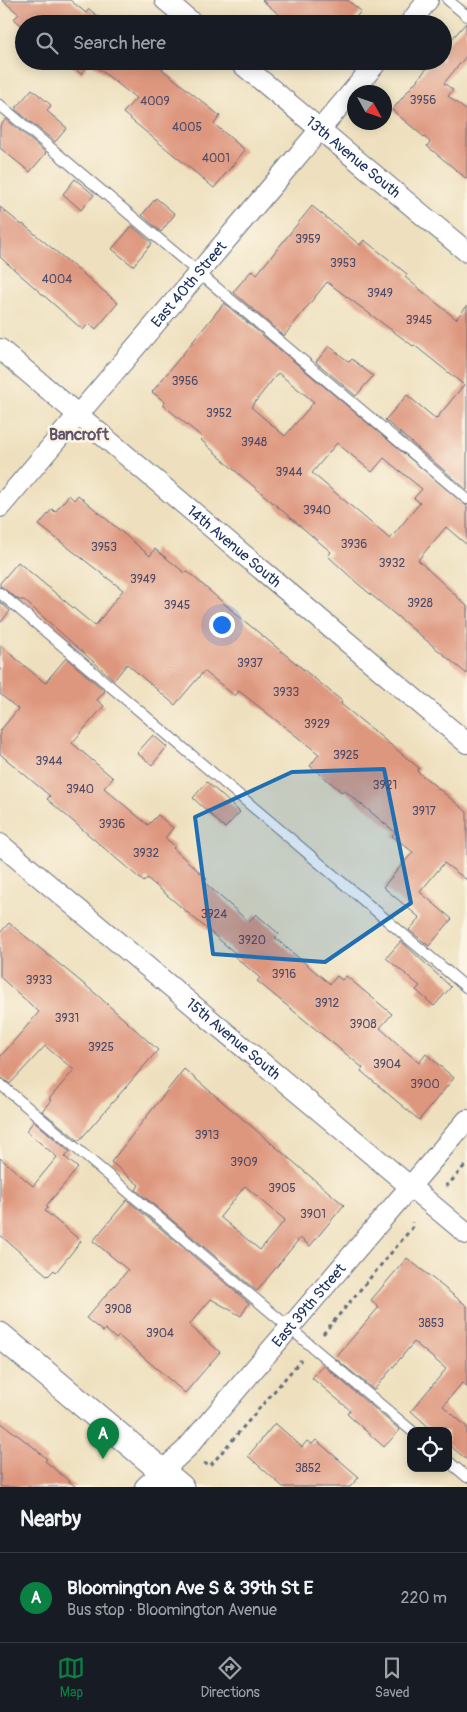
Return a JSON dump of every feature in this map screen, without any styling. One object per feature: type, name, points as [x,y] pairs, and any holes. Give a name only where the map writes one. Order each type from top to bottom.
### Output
[{"type":"street","points":[[165,0],[183,15]]},
{"type":"street","points":[[416,15],[428,0]]},
{"type":"street","name":"13th Avenue South","points":[[249,70],[467,252]]},
{"type":"street","name":"East 40th Street","points":[[0,507],[371,70]]},
{"type":"street","name":"14th Avenue South","points":[[0,349],[467,743]]},
{"type":"street","name":"15th Avenue South","points":[[0,844],[467,1234]]},
{"type":"street","name":"East 39th Street","points":[[154,1479],[186,1449],[467,1120]]},
{"type":"street","points":[[0,1335],[154,1479],[181,1487]]},
{"type":"lane","points":[[448,0],[467,16]]},
{"type":"lane","points":[[0,105],[467,498]]},
{"type":"lane","points":[[0,593],[467,988]]},
{"type":"lane","points":[[0,1084],[407,1427]]},
{"type":"lane","points":[[452,1464],[467,1477]]},
{"type":"path","points":[[442,1186],[448,1185],[467,1163]]},
{"type":"highlighted area","points":[[384,769],[411,903],[325,962],[213,954],[195,817],[292,772]]},
{"type":"building","points":[[2,0],[70,0],[86,13],[89,9],[96,15],[18,15]]},
{"type":"building","points":[[262,0],[347,0],[361,11],[358,15],[280,15]]},
{"type":"building","points":[[466,23],[467,55],[444,83],[453,90],[448,96],[467,111],[467,179],[427,146],[430,142],[392,110],[425,70],[452,70],[452,39]]},
{"type":"building","points":[[100,70],[163,70],[220,116],[214,124],[245,150],[214,188],[123,113],[136,98]]},
{"type":"building","points":[[32,89],[51,105],[47,111],[67,128],[55,142],[15,109]]},
{"type":"building","points":[[6,119],[46,153],[30,172],[0,148],[0,126]]},
{"type":"building","points":[[75,179],[94,195],[81,210],[63,194]]},
{"type":"building","points":[[156,198],[175,214],[161,232],[142,215]]},
{"type":"building","points":[[312,206],[360,245],[364,240],[386,257],[407,274],[405,277],[456,319],[467,306],[467,490],[385,420],[407,395],[436,419],[464,385],[414,345],[327,282],[284,336],[233,292],[252,270],[257,274]]},
{"type":"building","points":[[0,207],[118,303],[96,329],[89,323],[83,330],[0,257]]},
{"type":"building","points":[[132,226],[152,243],[133,266],[112,249]]},
{"type":"building","points":[[224,303],[467,506],[467,545],[446,527],[418,560],[467,606],[467,674],[357,583],[328,556],[331,552],[232,468],[200,439],[202,437],[163,405],[165,402],[152,392]],"holes":[[[278,373],[314,402],[285,436],[251,407]],[[337,443],[372,472],[384,458],[422,489],[414,498],[420,503],[390,539],[312,473]]]},
{"type":"building","points":[[329,346],[349,362],[352,359],[373,376],[356,396],[316,362]]},
{"type":"building","points":[[69,495],[74,500],[78,495],[150,556],[155,549],[185,573],[187,571],[342,701],[341,704],[419,768],[417,771],[467,812],[467,880],[444,863],[420,892],[452,919],[429,946],[409,930],[420,918],[383,887],[413,852],[392,836],[395,832],[344,790],[342,792],[310,766],[319,754],[239,691],[235,696],[204,671],[175,705],[127,664],[114,680],[24,600],[19,600],[0,586],[0,583],[18,562],[95,626],[123,590],[39,525],[52,509],[55,512]]},
{"type":"building","points":[[0,602],[10,611],[0,623]]},
{"type":"building","points":[[0,645],[45,683],[66,658],[105,691],[97,700],[104,706],[72,743],[113,778],[104,788],[148,825],[158,815],[173,828],[165,838],[175,846],[173,848],[207,879],[204,882],[249,922],[256,914],[279,934],[275,938],[330,984],[337,976],[342,980],[346,976],[392,1014],[380,1028],[419,1063],[426,1054],[454,1078],[419,1120],[361,1071],[363,1068],[257,981],[260,978],[233,955],[235,953],[147,878],[144,882],[118,860],[47,799],[50,796],[0,754],[0,731],[18,709],[0,694]]},
{"type":"building","points":[[153,735],[167,747],[152,765],[137,753]]},
{"type":"building","points":[[207,782],[240,812],[225,828],[193,798]]},
{"type":"building","points":[[9,923],[96,994],[158,1050],[79,1141],[42,1111],[51,1100],[49,1099],[74,1070],[45,1046],[10,1084],[0,1077],[0,1057],[39,1012],[0,977],[0,933]]},
{"type":"building","points":[[401,941],[451,987],[434,1006],[416,990],[420,986],[386,958]]},
{"type":"building","points":[[184,1069],[344,1205],[310,1246],[300,1238],[257,1291],[136,1190],[139,1185],[111,1162]],"holes":[[[245,1186],[285,1220],[260,1250],[220,1217]]]},
{"type":"building","points":[[34,1121],[70,1152],[65,1157],[78,1168],[46,1206],[48,1208],[45,1211],[81,1241],[56,1272],[54,1270],[48,1276],[0,1235],[0,1158],[33,1186],[57,1157],[26,1131]]},
{"type":"building","points":[[127,1200],[249,1303],[241,1316],[211,1299],[189,1325],[220,1352],[185,1393],[119,1336],[116,1339],[105,1329],[103,1332],[86,1318],[128,1270],[93,1241]]},
{"type":"building","points":[[407,1258],[467,1306],[467,1387],[462,1383],[443,1406],[467,1427],[467,1460],[452,1447],[452,1427],[429,1427],[411,1411],[446,1369],[414,1342],[374,1390],[335,1358],[379,1307],[371,1300]]},
{"type":"building","points":[[323,1365],[400,1430],[384,1447],[347,1414],[350,1410],[312,1378]]},
{"type":"building","points":[[0,1422],[32,1446],[47,1459],[45,1461],[76,1487],[0,1487]]},
{"type":"building","points":[[275,1423],[302,1447],[307,1441],[312,1444],[316,1440],[359,1477],[350,1487],[283,1487],[248,1456]]},
{"type":"place","name":"Bloomington Ave S & 39th St E","points":[[103,1459]]},
{"type":"district","name":"Bancroft","points":[[79,435]]}]
